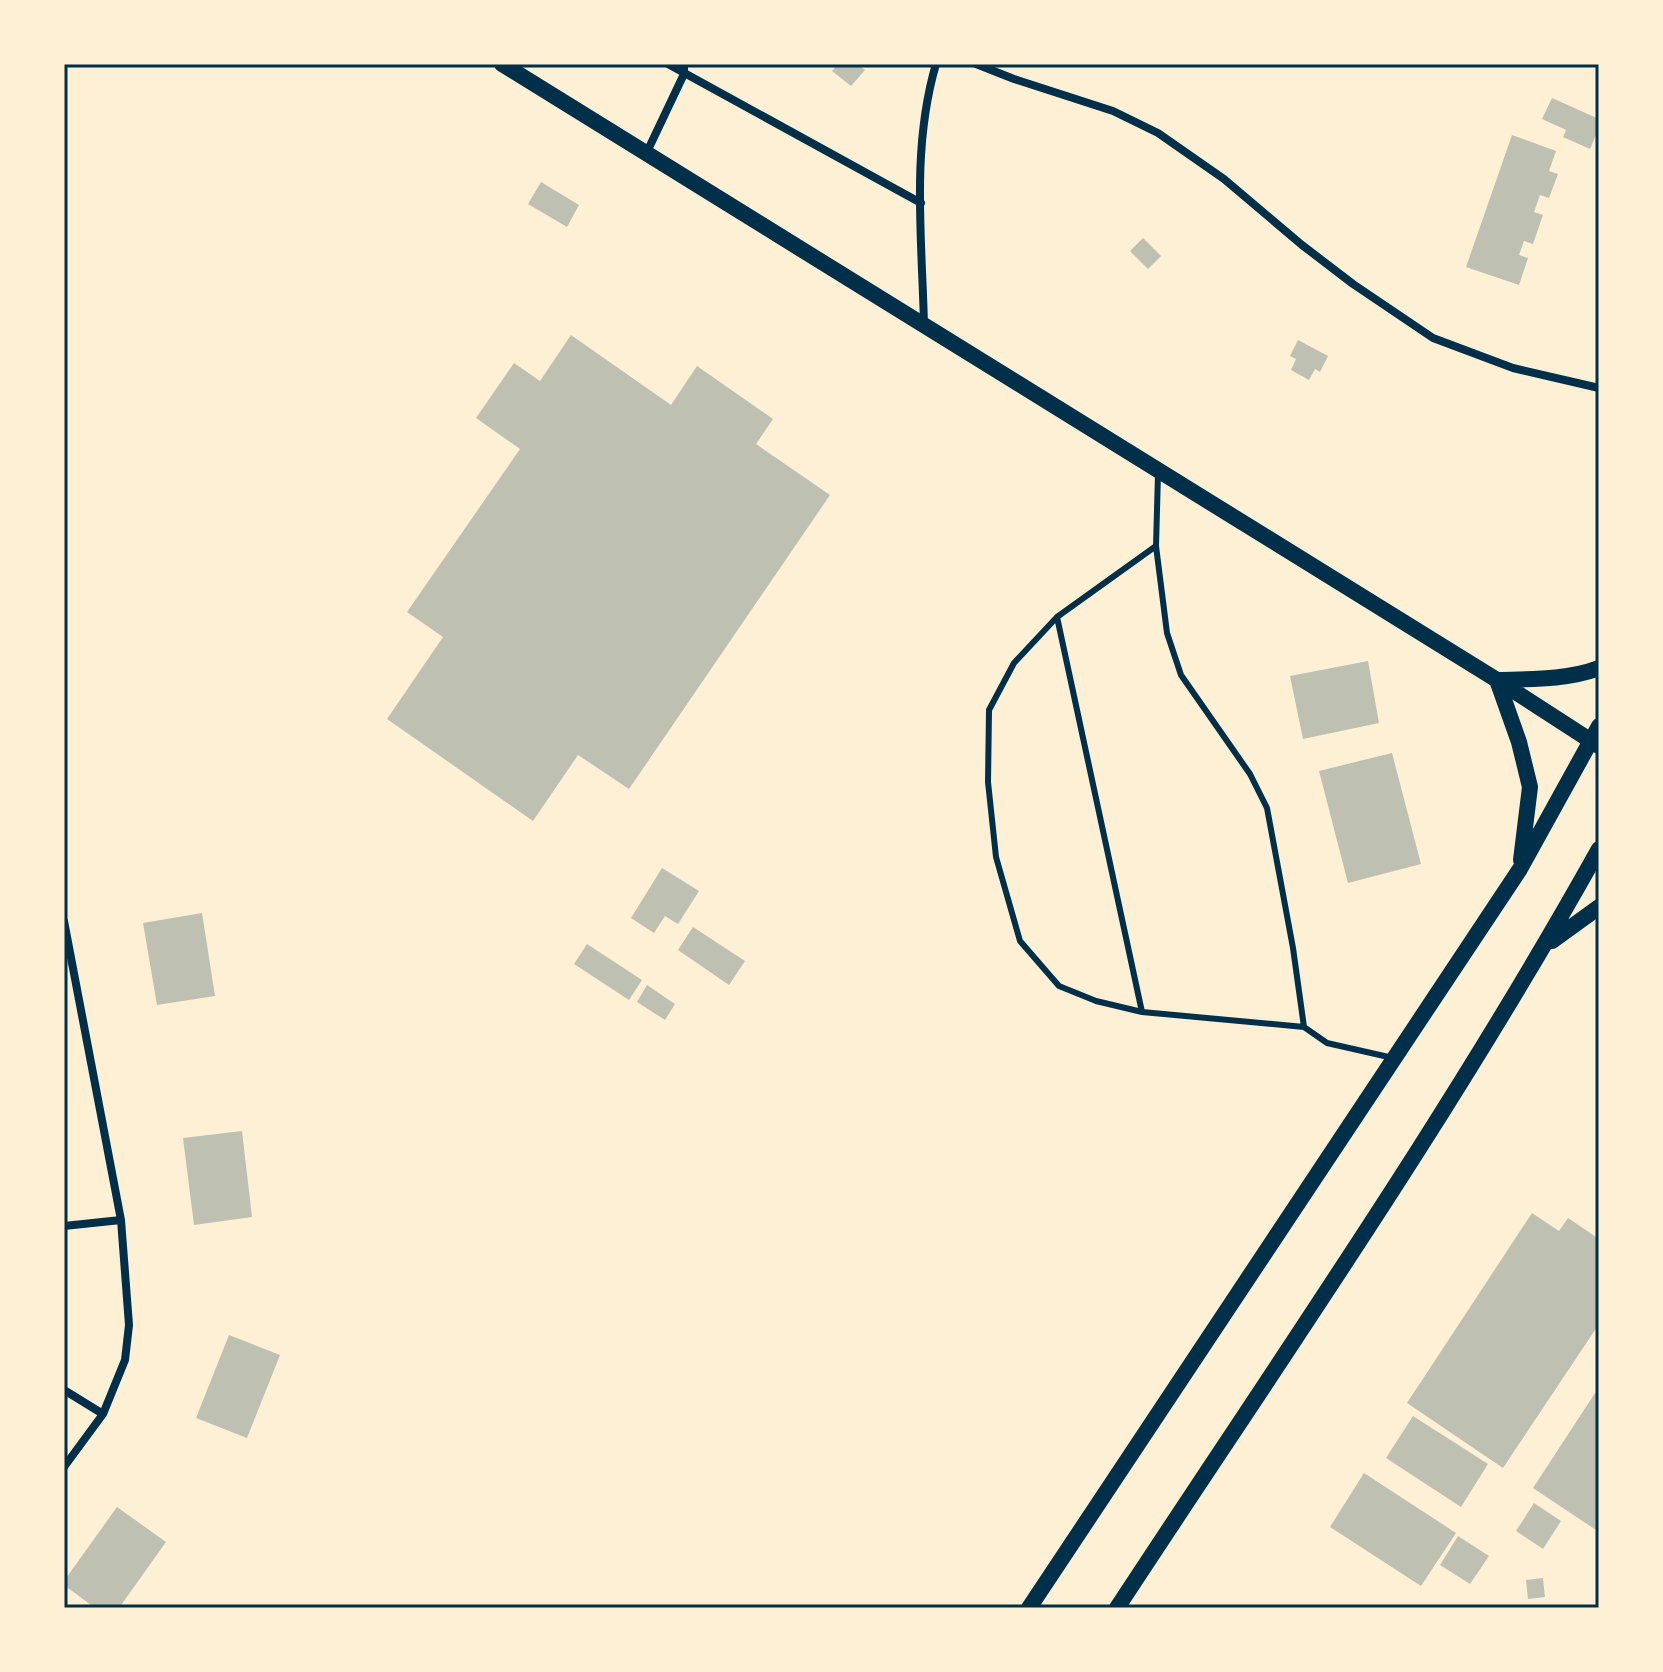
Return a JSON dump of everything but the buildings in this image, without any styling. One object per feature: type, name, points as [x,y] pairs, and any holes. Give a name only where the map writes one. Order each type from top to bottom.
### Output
[{"type":"main road","points":[[502,64],[1497,680],[1596,738],[1520,869],[1029,1608]]},
{"type":"main road","points":[[1497,680],[1550,678],[1599,668]]},
{"type":"main road","points":[[1497,680],[1519,742],[1530,787],[1520,869]]},
{"type":"main road","points":[[1117,1608],[1451,1098],[1545,945],[1599,849]]},
{"type":"main road","points":[[1545,945],[1599,907]]},
{"type":"street","points":[[668,64],[921,203]]},
{"type":"street","points":[[646,154],[684,74],[684,64]]},
{"type":"street","points":[[924,325],[920,163],[923,121],[936,64]]},
{"type":"street","points":[[976,64],[1113,111],[1158,133],[1224,179],[1353,284],[1433,338],[1513,368],[1599,388]]},
{"type":"street","points":[[64,921],[121,1220],[129,1325],[125,1360],[103,1414],[64,1467]]},
{"type":"street","points":[[64,1226],[121,1220]]},
{"type":"street","points":[[64,1390],[103,1414]]},
{"type":"lane","points":[[1158,470],[1156,546],[1167,633],[1181,675],[1250,774],[1267,808],[1304,1027]]},
{"type":"lane","points":[[1156,546],[1057,617],[1014,663],[989,710],[988,782],[996,857],[1020,941],[1059,986],[1096,1001],[1142,1012],[1304,1027],[1327,1043],[1394,1058]]},
{"type":"lane","points":[[1057,617],[1142,1012]]}]
